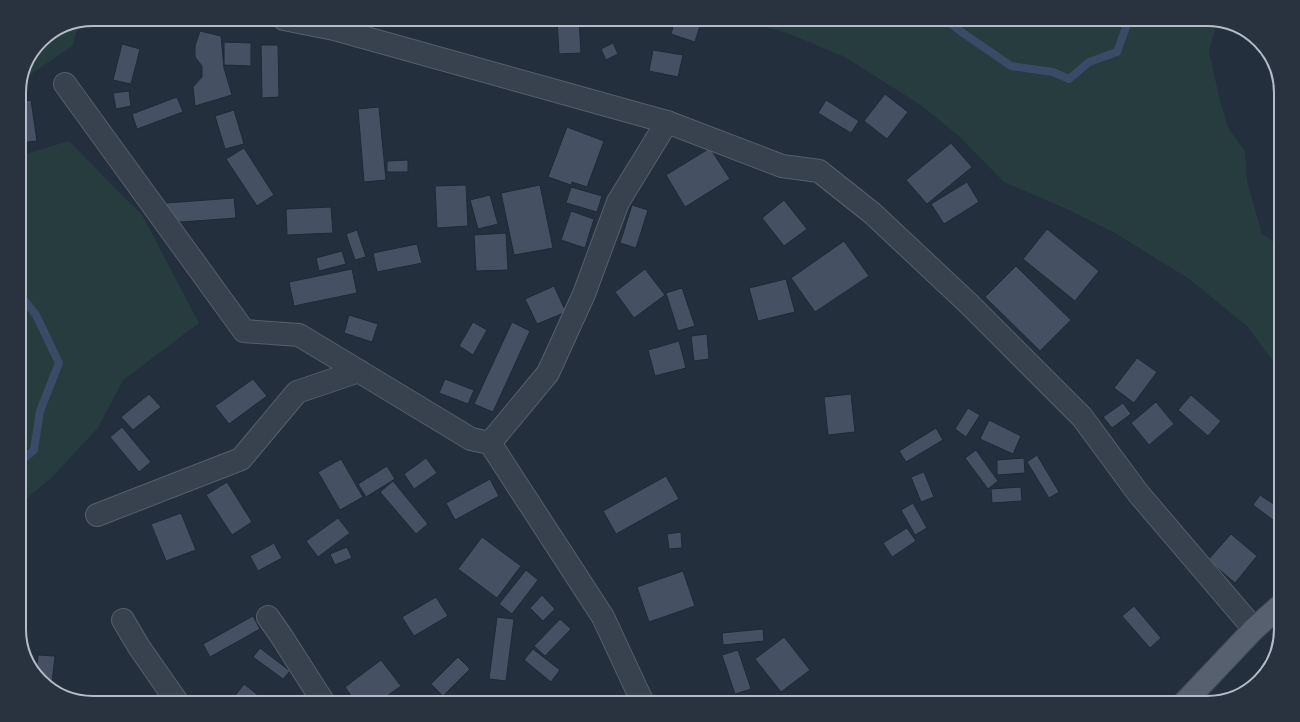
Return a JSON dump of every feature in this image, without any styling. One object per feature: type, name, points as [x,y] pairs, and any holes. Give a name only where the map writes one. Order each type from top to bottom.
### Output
[{"type":"main road","points":[[1191,696],[1254,629],[1274,611]]},
{"type":"street","points":[[319,26],[357,35],[667,122],[782,166],[819,171],[872,213],[968,304],[1082,417],[1138,493],[1254,629]]},
{"type":"street","points":[[65,84],[244,331],[299,335],[471,439],[490,443],[603,617],[640,696]]},
{"type":"street","points":[[490,443],[548,373],[584,294],[618,202],[667,122]]},
{"type":"street","points":[[97,515],[241,459],[297,392],[359,371]]},
{"type":"street","points":[[268,617],[320,696]]},
{"type":"street","points":[[123,620],[139,647],[173,696]]},
{"type":"green space","points":[[763,26],[1216,27],[1209,51],[1219,97],[1228,128],[1245,151],[1247,181],[1262,234],[1274,242],[1274,363],[1247,326],[1189,279],[1115,233],[1067,209],[1004,182],[960,137],[922,106],[845,57],[790,34]]},
{"type":"green space","points":[[78,28],[72,46],[28,76],[37,56],[46,46],[56,37],[67,31]]},
{"type":"green space","points":[[69,141],[142,215],[199,323],[123,380],[98,428],[53,476],[26,499],[26,154]]},
{"type":"building","points":[[557,26],[579,26],[581,53],[559,54]]},
{"type":"building","points":[[673,26],[700,26],[695,42],[671,34]]},
{"type":"building","points":[[200,31],[221,36],[224,68],[232,95],[195,106],[193,87],[202,77],[202,66],[195,57],[195,46]]},
{"type":"building","points":[[224,42],[251,43],[251,66],[224,65]]},
{"type":"building","points":[[613,43],[618,54],[606,60],[601,49]]},
{"type":"building","points":[[122,44],[140,49],[131,84],[113,80]]},
{"type":"building","points":[[261,45],[278,45],[279,97],[262,98]]},
{"type":"building","points":[[653,50],[683,55],[678,77],[649,71]]},
{"type":"building","points":[[129,91],[131,106],[116,109],[113,93]]},
{"type":"building","points":[[885,94],[908,112],[887,139],[864,121]]},
{"type":"building","points":[[177,97],[183,112],[137,129],[132,114]]},
{"type":"building","points":[[31,100],[37,141],[26,142],[26,101]]},
{"type":"building","points":[[826,100],[859,121],[851,133],[818,113]]},
{"type":"building","points":[[379,107],[386,180],[364,182],[358,109]]},
{"type":"building","points":[[234,110],[244,144],[225,149],[215,116]]},
{"type":"building","points":[[567,127],[604,141],[587,187],[572,182],[571,185],[548,177]]},
{"type":"building","points":[[951,143],[972,167],[927,204],[906,180]]},
{"type":"building","points":[[244,148],[274,195],[257,206],[226,159]]},
{"type":"building","points":[[710,148],[730,179],[685,207],[666,175]]},
{"type":"building","points":[[408,160],[408,172],[387,172],[387,161]]},
{"type":"building","points":[[967,182],[979,202],[944,224],[931,204]]},
{"type":"building","points":[[466,185],[468,226],[437,228],[435,186]]},
{"type":"building","points":[[540,185],[553,248],[514,255],[501,193]]},
{"type":"building","points":[[571,187],[602,196],[597,212],[566,203]]},
{"type":"building","points":[[490,195],[498,224],[478,229],[470,200]]},
{"type":"building","points":[[234,198],[236,218],[167,223],[166,203]]},
{"type":"building","points":[[784,200],[807,229],[784,246],[762,218]]},
{"type":"building","points":[[632,205],[648,210],[636,248],[620,243]]},
{"type":"building","points":[[331,207],[333,233],[287,235],[286,209]]},
{"type":"building","points":[[571,211],[594,219],[585,248],[561,240]]},
{"type":"building","points":[[1047,229],[1099,271],[1075,301],[1023,259]]},
{"type":"building","points":[[357,230],[366,257],[355,260],[346,234]]},
{"type":"building","points":[[506,233],[508,270],[476,271],[474,235]]},
{"type":"building","points":[[844,241],[869,276],[815,312],[791,278]]},
{"type":"building","points":[[417,244],[422,263],[377,272],[373,253]]},
{"type":"building","points":[[342,251],[346,264],[319,271],[316,258]]},
{"type":"building","points":[[1016,266],[1071,320],[1040,351],[985,297]]},
{"type":"building","points":[[352,269],[357,293],[294,306],[289,282]]},
{"type":"building","points":[[645,269],[665,295],[634,318],[615,292]]},
{"type":"building","points":[[786,279],[795,312],[758,321],[749,288]]},
{"type":"building","points":[[554,286],[566,312],[537,324],[525,299]]},
{"type":"building","points":[[682,288],[695,326],[678,331],[666,293]]},
{"type":"building","points":[[349,315],[378,324],[372,342],[344,333]]},
{"type":"building","points":[[473,322],[487,330],[473,355],[459,346]]},
{"type":"building","points":[[512,322],[530,331],[493,412],[474,404]]},
{"type":"building","points":[[707,334],[709,359],[694,361],[691,336]]},
{"type":"building","points":[[679,341],[686,368],[655,376],[648,350]]},
{"type":"building","points":[[1137,358],[1157,372],[1134,403],[1114,388]]},
{"type":"building","points":[[253,379],[267,396],[229,424],[215,406]]},
{"type":"building","points":[[445,379],[474,390],[468,404],[439,393]]},
{"type":"building","points":[[149,394],[161,407],[133,430],[121,417]]},
{"type":"building","points":[[851,394],[855,432],[828,435],[824,397]]},
{"type":"building","points":[[1191,395],[1221,421],[1208,436],[1178,410]]},
{"type":"building","points":[[1156,402],[1174,424],[1149,445],[1131,423]]},
{"type":"building","points":[[1123,403],[1131,414],[1112,428],[1103,417]]},
{"type":"building","points":[[968,408],[980,415],[966,437],[955,429]]},
{"type":"building","points":[[989,420],[1021,436],[1013,454],[980,439]]},
{"type":"building","points":[[122,427],[151,462],[139,472],[110,437]]},
{"type":"building","points":[[936,428],[943,440],[906,462],[899,451]]},
{"type":"building","points":[[976,450],[998,481],[988,489],[965,458]]},
{"type":"building","points":[[1037,455],[1059,492],[1049,498],[1027,462]]},
{"type":"building","points":[[426,458],[437,473],[414,489],[404,474]]},
{"type":"building","points":[[1024,458],[1025,473],[997,475],[997,460]]},
{"type":"building","points":[[341,459],[363,497],[340,510],[318,472]]},
{"type":"building","points":[[387,466],[395,479],[366,497],[358,484]]},
{"type":"building","points":[[924,472],[934,497],[921,502],[911,477]]},
{"type":"building","points":[[666,476],[679,499],[616,534],[603,511]]},
{"type":"building","points":[[490,479],[499,496],[455,520],[446,503]]},
{"type":"building","points":[[393,481],[428,524],[416,534],[380,492]]},
{"type":"building","points":[[227,482],[252,522],[232,535],[206,495]]},
{"type":"building","points":[[1021,487],[1022,501],[992,503],[991,489]]},
{"type":"building","points":[[1260,495],[1274,504],[1274,521],[1253,505]]},
{"type":"building","points":[[913,503],[927,528],[915,535],[901,510]]},
{"type":"building","points":[[181,513],[196,550],[166,561],[151,524]]},
{"type":"building","points":[[338,518],[350,533],[318,557],[306,541]]},
{"type":"building","points":[[907,528],[916,541],[892,557],[883,543]]},
{"type":"building","points":[[681,532],[682,548],[669,549],[667,534]]},
{"type":"building","points":[[1231,534],[1257,556],[1235,583],[1208,560]]},
{"type":"building","points":[[482,537],[521,566],[497,598],[458,569]]},
{"type":"building","points":[[274,543],[282,558],[258,571],[250,556]]},
{"type":"building","points":[[347,547],[352,558],[335,565],[330,554]]},
{"type":"building","points":[[526,570],[538,580],[512,614],[499,604]]},
{"type":"building","points":[[683,571],[695,606],[649,622],[637,587]]},
{"type":"building","points":[[542,595],[555,609],[543,621],[530,608]]},
{"type":"building","points":[[436,597],[448,616],[414,636],[402,617]]},
{"type":"building","points":[[1134,606],[1161,638],[1150,648],[1122,616]]},
{"type":"building","points":[[253,616],[260,629],[210,657],[203,644]]},
{"type":"building","points":[[497,617],[514,619],[506,681],[489,679]]},
{"type":"building","points":[[560,619],[571,629],[545,656],[534,646]]},
{"type":"building","points":[[763,629],[764,641],[723,645],[722,633]]},
{"type":"building","points":[[784,637],[810,670],[781,692],[755,659]]},
{"type":"building","points":[[260,648],[290,671],[283,679],[253,657]]},
{"type":"building","points":[[533,649],[560,670],[551,682],[524,660]]},
{"type":"building","points":[[738,650],[751,689],[735,694],[722,655]]},
{"type":"building","points":[[38,655],[55,656],[52,682],[40,670],[37,665]]},
{"type":"building","points":[[458,657],[470,669],[443,696],[431,684]]},
{"type":"building","points":[[381,660],[401,686],[387,696],[351,696],[345,687]]},
{"type":"building","points":[[244,684],[259,696],[235,696]]},
{"type":"waterway","points":[[954,26],[1011,66],[1053,72],[1069,79],[1089,62],[1117,52],[1126,26]]},
{"type":"waterway","points":[[26,302],[36,315],[59,363],[40,411],[34,450],[26,457]]}]
